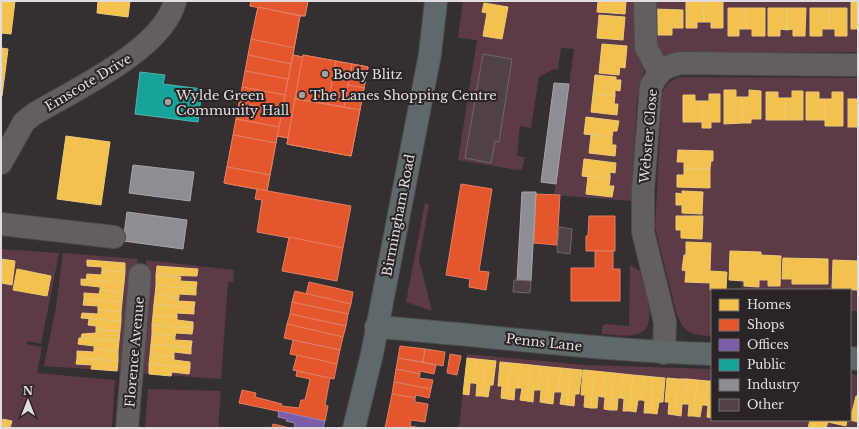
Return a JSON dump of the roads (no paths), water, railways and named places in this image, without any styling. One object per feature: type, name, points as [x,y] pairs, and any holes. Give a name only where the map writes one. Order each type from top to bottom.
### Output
[{"type":"main road","name":"Birmingham Road","points":[[354,428],[376,326],[430,54],[436,1]]},
{"type":"main road","name":"Penns Lane","points":[[376,326],[604,349],[664,353],[711,354]]},
{"type":"street","name":"Emscote Drive","points":[[1,163],[24,122],[34,114],[134,55],[165,22],[175,1]]},
{"type":"street","points":[[645,1],[646,47],[658,72]]},
{"type":"street","name":"Webster Close","points":[[664,353],[665,322],[643,232],[643,190],[651,86],[658,72],[666,66],[681,63],[858,64]]},
{"type":"street","points":[[1,224],[114,237]]},
{"type":"street","name":"Florence Avenue","points":[[127,428],[140,276]]},
{"type":"place","name":"Body Blitz","points":[[325,74]]},
{"type":"place","name":"The Lanes Shopping Centre","points":[[302,95]]},
{"type":"place","name":"Wylde Green Community Hall","points":[[168,102]]}]
